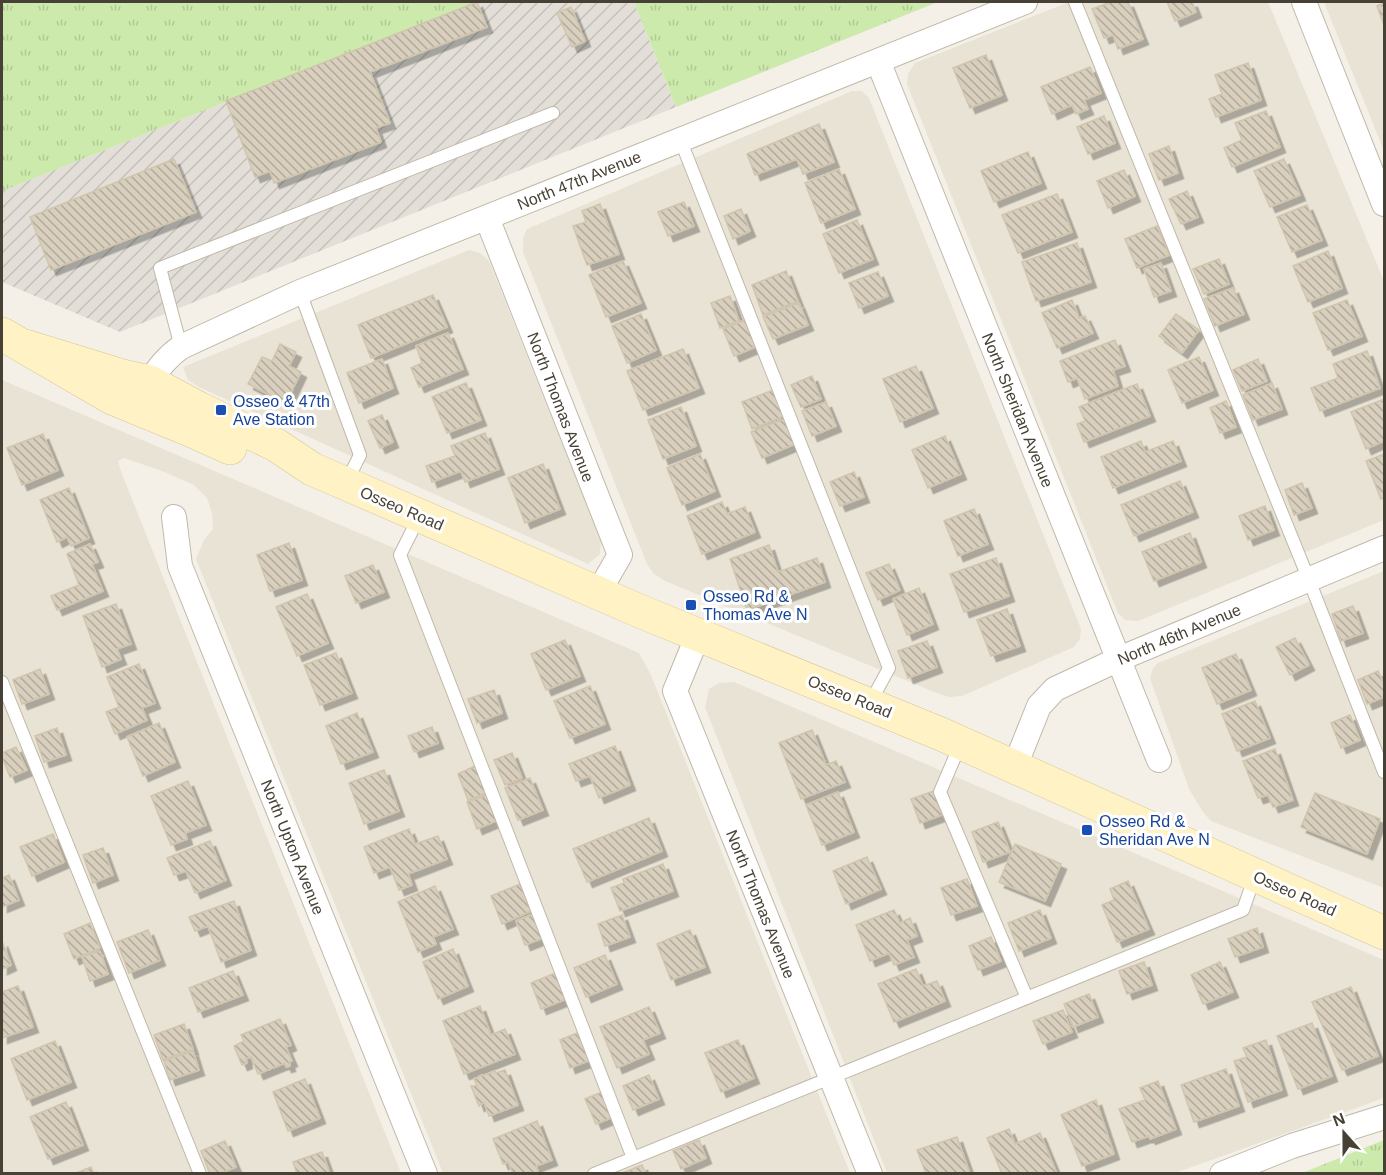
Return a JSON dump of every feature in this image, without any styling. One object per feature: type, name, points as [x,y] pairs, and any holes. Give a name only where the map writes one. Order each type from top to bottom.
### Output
[{"type":"main road","name":"Osseo Road","points":[[13,340],[112,398],[260,462],[312,469]]},
{"type":"main road","name":"Osseo Road","points":[[13,340],[126,377],[150,382],[276,445],[312,469],[345,484],[598,593],[1015,766],[1384,933]]},
{"type":"street","name":"North 47th Avenue","points":[[150,382],[167,357],[182,347],[300,292],[1024,2]]},
{"type":"street","points":[[1304,2],[1384,204]]},
{"type":"street","name":"North Sheridan Avenue","points":[[878,61],[1159,760]]},
{"type":"street","name":"North Thomas Avenue","points":[[487,218],[620,555],[598,593]]},
{"type":"street","name":"North Upton Avenue","points":[[174,517],[180,566],[425,1173]]},
{"type":"street","name":"North 46th Avenue","points":[[1015,766],[1039,706],[1055,689],[1119,659],[1384,548]]},
{"type":"street","name":"North Thomas Avenue","points":[[698,635],[675,691],[870,1173]]},
{"type":"street","points":[[1222,1173],[1292,1146],[1384,1117]]},
{"type":"lane","points":[[1075,2],[1309,580],[1384,772]]},
{"type":"lane","points":[[182,347],[160,268],[553,112]]},
{"type":"lane","points":[[680,139],[890,668],[869,704]]},
{"type":"lane","points":[[300,292],[360,455],[345,484]]},
{"type":"lane","points":[[420,516],[400,555],[633,1158]]},
{"type":"lane","points":[[2,682],[200,1173]]},
{"type":"lane","points":[[961,743],[940,792],[1027,998]]},
{"type":"lane","points":[[594,1173],[1243,910],[1255,875]]},
{"type":"shaded area","points":[[477,2],[634,2],[676,107],[120,332],[2,282],[2,191]]},
{"type":"shaded area","points":[[1069,2],[1268,2],[1384,281],[1384,520],[1138,621],[1125,620],[1118,613],[907,84],[908,74],[915,63]]},
{"type":"shaded area","points":[[1324,2],[1384,2],[1384,151]]},
{"type":"shaded area","points":[[852,91],[862,91],[869,98],[1081,629],[1080,639],[1074,647],[962,696],[949,697],[934,692],[665,581],[654,574],[647,564],[523,252],[523,238],[527,229]]},
{"type":"shaded area","points":[[469,250],[480,253],[489,261],[601,541],[600,554],[588,564],[199,387],[188,380],[183,367]]},
{"type":"shaded area","points":[[2,380],[639,653],[651,675],[850,1173],[443,1173],[196,559],[204,540],[213,529],[212,513],[207,498],[194,485],[124,458],[118,461],[122,474],[401,1173],[2,1173]]},
{"type":"shaded area","points":[[1384,571],[1384,888],[1211,821],[1189,789],[1150,678],[1153,668],[1158,663]]},
{"type":"shaded area","points":[[734,682],[1384,960],[1384,1098],[1175,1173],[887,1173],[705,707],[709,689],[719,683]]},
{"type":"green space","points":[[2,2],[477,2],[2,191]]},
{"type":"green space","points":[[634,2],[938,2],[676,107]]},
{"type":"green space","points":[[1384,1140],[1384,1173],[1301,1173],[1307,1171]]},
{"type":"building","points":[[477,2],[487,27],[370,72],[390,123],[376,128],[381,142],[274,183],[270,171],[255,177],[226,101]]},
{"type":"building","points":[[1111,2],[1128,2],[1143,39],[1118,49],[1113,35],[1104,38],[1092,9]]},
{"type":"building","points":[[1167,2],[1192,2],[1196,12],[1175,21]]},
{"type":"building","points":[[1384,3],[1384,25],[1377,6]]},
{"type":"building","points":[[571,7],[585,41],[572,47],[557,13]]},
{"type":"building","points":[[986,55],[1002,95],[970,108],[953,68]]},
{"type":"building","points":[[1248,63],[1261,100],[1216,117],[1209,99],[1222,94],[1215,75]]},
{"type":"building","points":[[1090,67],[1101,93],[1084,100],[1088,109],[1076,114],[1072,105],[1052,114],[1041,87]]},
{"type":"building","points":[[1266,111],[1280,147],[1232,167],[1224,148],[1242,140],[1235,123]]},
{"type":"building","points":[[1104,116],[1115,143],[1088,154],[1077,127]]},
{"type":"building","points":[[819,124],[834,162],[803,174],[797,159],[755,175],[747,154]]},
{"type":"building","points":[[1169,146],[1178,173],[1159,180],[1149,154]]},
{"type":"building","points":[[1028,152],[1041,183],[994,202],[981,171]]},
{"type":"building","points":[[174,159],[196,212],[51,270],[30,217]]},
{"type":"building","points":[[1284,159],[1300,195],[1270,207],[1254,171]]},
{"type":"building","points":[[839,169],[855,209],[821,223],[805,183]]},
{"type":"building","points":[[1124,170],[1135,196],[1108,208],[1097,181]]},
{"type":"building","points":[[1187,191],[1198,217],[1181,224],[1169,199]]},
{"type":"building","points":[[1057,194],[1072,232],[1018,253],[1002,215]]},
{"type":"building","points":[[684,202],[694,226],[668,236],[658,212]]},
{"type":"building","points":[[600,204],[619,254],[587,265],[573,226],[586,222],[582,211]]},
{"type":"building","points":[[1307,205],[1322,240],[1292,252],[1277,217]]},
{"type":"building","points":[[741,209],[750,231],[733,239],[724,216]]},
{"type":"building","points":[[857,220],[873,259],[839,273],[823,234]]},
{"type":"building","points":[[1157,226],[1169,255],[1137,268],[1125,239]]},
{"type":"building","points":[[1077,243],[1091,282],[1036,301],[1022,262]]},
{"type":"building","points":[[1328,251],[1342,288],[1308,302],[1293,266]]},
{"type":"building","points":[[1219,259],[1229,284],[1204,294],[1193,269]]},
{"type":"building","points":[[623,261],[641,303],[606,317],[589,275]]},
{"type":"building","points":[[1161,263],[1171,291],[1154,297],[1144,269]]},
{"type":"building","points":[[786,271],[798,301],[763,315],[752,285]]},
{"type":"building","points":[[878,272],[888,296],[859,308],[849,283]]},
{"type":"building","points":[[1233,288],[1244,314],[1215,326],[1204,299]]},
{"type":"building","points":[[433,295],[447,327],[371,358],[358,325]]},
{"type":"building","points":[[730,296],[739,321],[720,328],[711,303]]},
{"type":"building","points":[[1072,300],[1079,318],[1085,316],[1093,333],[1057,348],[1042,313]]},
{"type":"building","points":[[1347,300],[1362,336],[1328,350],[1313,313]]},
{"type":"building","points":[[799,303],[808,325],[773,339],[763,317]]},
{"type":"building","points":[[641,314],[656,350],[627,363],[612,326]]},
{"type":"building","points":[[1176,314],[1199,330],[1182,353],[1159,336]]},
{"type":"building","points":[[745,320],[755,347],[734,356],[723,329]]},
{"type":"building","points":[[448,333],[463,369],[419,387],[411,368],[422,363],[416,346]]},
{"type":"building","points":[[1115,340],[1125,366],[1113,370],[1118,386],[1085,399],[1077,378],[1068,382],[1060,361]]},
{"type":"building","points":[[280,344],[296,352],[289,366],[301,372],[286,403],[248,384],[262,357],[272,361]]},
{"type":"building","points":[[683,349],[699,388],[643,410],[627,371]]},
{"type":"building","points":[[1367,351],[1380,388],[1320,411],[1311,388],[1338,378],[1333,364]]},
{"type":"building","points":[[1199,357],[1213,390],[1182,403],[1168,370]]},
{"type":"building","points":[[382,359],[393,388],[359,403],[347,373]]},
{"type":"building","points":[[1258,359],[1267,381],[1242,391],[1233,370]]},
{"type":"building","points":[[916,366],[933,408],[900,422],[883,379]]},
{"type":"building","points":[[812,376],[821,399],[801,407],[791,385]]},
{"type":"building","points":[[466,383],[481,420],[447,433],[432,397]]},
{"type":"building","points":[[1272,383],[1282,409],[1253,420],[1243,395]]},
{"type":"building","points":[[1137,384],[1150,416],[1084,442],[1077,424],[1085,421],[1079,407]]},
{"type":"building","points":[[773,390],[784,416],[752,429],[742,402]]},
{"type":"building","points":[[1384,399],[1384,441],[1366,449],[1351,412]]},
{"type":"building","points":[[1226,401],[1236,427],[1220,433],[1210,408]]},
{"type":"building","points":[[826,402],[836,426],[812,436],[802,411]]},
{"type":"building","points":[[681,407],[696,446],[663,459],[648,420]]},
{"type":"building","points":[[382,415],[393,442],[380,448],[368,421]]},
{"type":"building","points":[[784,419],[795,444],[762,458],[751,432]]},
{"type":"building","points":[[485,433],[499,469],[465,482],[461,471],[432,482],[426,466],[455,456],[451,446]]},
{"type":"building","points":[[43,434],[58,470],[22,485],[7,448]]},
{"type":"building","points":[[945,436],[961,474],[928,488],[912,450]]},
{"type":"building","points":[[1141,441],[1145,452],[1173,441],[1181,461],[1113,488],[1101,457]]},
{"type":"building","points":[[700,454],[715,491],[682,505],[667,468]]},
{"type":"building","points":[[1384,454],[1384,497],[1381,499],[1366,461]]},
{"type":"building","points":[[543,464],[560,509],[525,523],[508,478]]},
{"type":"building","points":[[854,472],[864,497],[840,506],[830,482]]},
{"type":"building","points":[[1180,481],[1193,512],[1134,536],[1121,505]]},
{"type":"building","points":[[1302,483],[1312,508],[1294,515],[1285,490]]},
{"type":"building","points":[[69,488],[89,538],[71,546],[67,537],[57,542],[40,500]]},
{"type":"building","points":[[722,502],[727,514],[745,507],[755,532],[702,554],[687,516]]},
{"type":"building","points":[[1265,506],[1274,530],[1248,540],[1239,516]]},
{"type":"building","points":[[974,509],[988,544],[958,556],[944,521]]},
{"type":"building","points":[[1190,533],[1201,562],[1154,581],[1142,552]]},
{"type":"building","points":[[289,543],[302,580],[270,591],[257,555]]},
{"type":"building","points":[[90,544],[98,562],[92,564],[103,591],[57,610],[51,596],[79,585],[67,554]]},
{"type":"building","points":[[769,545],[778,572],[817,558],[825,582],[747,610],[730,559]]},
{"type":"building","points":[[996,558],[1009,596],[964,612],[950,574]]},
{"type":"building","points":[[889,564],[900,590],[878,600],[866,573]]},
{"type":"building","points":[[373,565],[384,592],[356,603],[345,576]]},
{"type":"building","points":[[919,588],[933,624],[907,635],[893,599]]},
{"type":"building","points":[[307,594],[328,643],[297,656],[276,607]]},
{"type":"building","points":[[116,604],[131,644],[117,649],[121,659],[102,667],[83,616]]},
{"type":"building","points":[[1353,606],[1363,633],[1341,641],[1332,614]]},
{"type":"building","points":[[1007,609],[1020,646],[991,656],[977,620]]},
{"type":"building","points":[[1295,638],[1309,665],[1290,675],[1276,647]]},
{"type":"building","points":[[565,640],[580,676],[546,690],[531,654]]},
{"type":"building","points":[[927,641],[937,667],[908,678],[898,651]]},
{"type":"building","points":[[336,653],[352,693],[320,705],[304,665]]},
{"type":"building","points":[[1236,654],[1251,690],[1217,704],[1202,668]]},
{"type":"building","points":[[139,664],[155,703],[142,708],[147,720],[115,734],[106,712],[119,707],[107,677]]},
{"type":"building","points":[[40,669],[49,694],[22,704],[13,680]]},
{"type":"building","points":[[1378,671],[1384,685],[1384,697],[1367,704],[1358,680]]},
{"type":"building","points":[[590,686],[605,724],[570,738],[554,701]]},
{"type":"building","points":[[494,690],[502,713],[477,723],[468,699]]},
{"type":"building","points":[[1255,701],[1270,738],[1237,751],[1222,714]]},
{"type":"building","points":[[357,713],[373,752],[341,764],[326,726]]},
{"type":"building","points":[[1350,715],[1360,740],[1341,748],[1331,723]]},
{"type":"building","points":[[159,723],[175,762],[143,776],[127,737]]},
{"type":"building","points":[[432,727],[438,743],[414,752],[408,736]]},
{"type":"building","points":[[57,728],[66,755],[44,762],[35,736]]},
{"type":"building","points":[[812,730],[826,765],[836,761],[845,782],[801,799],[779,743]]},
{"type":"building","points":[[615,746],[630,785],[599,798],[590,776],[576,781],[569,764]]},
{"type":"building","points":[[16,747],[27,770],[10,777],[2,753]]},
{"type":"building","points":[[1275,749],[1293,800],[1273,807],[1268,795],[1258,798],[1243,761]]},
{"type":"building","points":[[512,753],[522,778],[505,785],[494,760]]},
{"type":"building","points":[[475,766],[486,793],[468,800],[458,774]]},
{"type":"building","points":[[384,770],[399,811],[364,824],[349,783]]},
{"type":"building","points":[[530,778],[543,810],[518,820],[505,788]]},
{"type":"building","points":[[188,781],[206,825],[185,833],[187,839],[171,845],[151,796]]},
{"type":"building","points":[[934,791],[942,815],[920,823],[911,799]]},
{"type":"building","points":[[838,792],[854,832],[822,845],[806,805]]},
{"type":"building","points":[[1315,793],[1380,819],[1367,854],[1301,827]]},
{"type":"building","points":[[487,795],[496,821],[477,829],[467,802]]},
{"type":"building","points":[[649,818],[662,851],[587,882],[573,849]]},
{"type":"building","points":[[998,822],[1010,852],[983,862],[972,832]]},
{"type":"building","points":[[409,829],[415,844],[438,836],[447,859],[408,874],[412,885],[399,890],[390,867],[374,873],[364,847]]},
{"type":"building","points":[[53,834],[64,862],[32,876],[20,847]]},
{"type":"building","points":[[210,841],[226,880],[195,893],[186,871],[174,875],[167,858]]},
{"type":"building","points":[[1015,844],[1061,864],[1045,901],[999,882]]},
{"type":"building","points":[[103,848],[113,875],[93,883],[83,855]]},
{"type":"building","points":[[867,857],[881,889],[846,904],[833,871]]},
{"type":"building","points":[[663,864],[673,891],[620,911],[611,888],[624,883],[623,879]]},
{"type":"building","points":[[9,875],[19,900],[2,907],[2,878]]},
{"type":"building","points":[[967,879],[977,906],[951,915],[941,888]]},
{"type":"building","points":[[1128,881],[1149,929],[1117,942],[1102,905],[1114,900],[1110,889]]},
{"type":"building","points":[[520,884],[531,911],[502,924],[491,896]]},
{"type":"building","points":[[435,886],[453,929],[433,937],[436,944],[418,952],[398,902]]},
{"type":"building","points":[[234,901],[251,950],[221,962],[208,926],[195,931],[189,917]]},
{"type":"building","points":[[894,910],[900,923],[910,918],[917,936],[907,940],[914,957],[894,965],[889,953],[870,961],[856,925]]},
{"type":"building","points":[[1040,910],[1051,938],[1019,951],[1008,923]]},
{"type":"building","points":[[533,914],[543,938],[525,945],[516,921]]},
{"type":"building","points":[[622,915],[630,937],[605,946],[598,924]]},
{"type":"building","points":[[90,923],[100,948],[74,959],[64,934]]},
{"type":"building","points":[[1257,928],[1263,947],[1235,957],[1228,939]]},
{"type":"building","points":[[148,930],[160,960],[129,973],[117,942]]},
{"type":"building","points":[[690,930],[705,967],[671,980],[657,944]]},
{"type":"building","points":[[991,937],[1001,961],[978,970],[969,946]]},
{"type":"building","points":[[2,941],[11,965],[2,969]]},
{"type":"building","points":[[453,949],[468,986],[438,999],[423,962]]},
{"type":"building","points":[[100,951],[108,974],[90,981],[82,957]]},
{"type":"building","points":[[605,955],[617,984],[586,997],[574,968]]},
{"type":"building","points":[[1144,962],[1152,985],[1127,994],[1119,971]]},
{"type":"building","points":[[1220,962],[1233,992],[1203,1004],[1191,975]]},
{"type":"building","points":[[916,969],[923,986],[937,981],[945,1001],[894,1022],[878,984]]},
{"type":"building","points":[[233,971],[243,995],[198,1012],[189,988]]},
{"type":"building","points":[[558,972],[569,998],[541,1009],[531,983]]},
{"type":"building","points":[[18,986],[33,1027],[2,1038],[2,992]]},
{"type":"building","points":[[1351,987],[1378,1056],[1342,1070],[1312,1002]]},
{"type":"building","points":[[1089,994],[1098,1017],[1073,1027],[1064,1004]]},
{"type":"building","points":[[480,1006],[491,1035],[505,1029],[515,1054],[464,1074],[443,1021]]},
{"type":"building","points":[[649,1007],[660,1033],[643,1040],[649,1054],[617,1068],[600,1027]]},
{"type":"building","points":[[1063,1010],[1072,1032],[1043,1044],[1033,1021]]},
{"type":"building","points":[[280,1019],[291,1045],[286,1047],[292,1061],[289,1062],[290,1066],[286,1067],[285,1063],[258,1074],[251,1057],[246,1059],[247,1063],[242,1065],[234,1046],[244,1041],[241,1035]]},
{"type":"building","points":[[1312,1023],[1332,1076],[1298,1089],[1277,1036]]},
{"type":"building","points":[[184,1024],[193,1049],[163,1060],[154,1035]]},
{"type":"building","points":[[582,1031],[593,1059],[570,1068],[560,1040]]},
{"type":"building","points":[[738,1040],[754,1078],[721,1092],[705,1053]]},
{"type":"building","points":[[1266,1040],[1282,1090],[1248,1102],[1234,1061],[1247,1057],[1243,1048]]},
{"type":"building","points":[[55,1041],[71,1082],[27,1100],[11,1059]]},
{"type":"building","points":[[193,1051],[199,1070],[170,1080],[164,1061]]},
{"type":"building","points":[[1226,1069],[1239,1106],[1194,1122],[1181,1085]]},
{"type":"building","points":[[505,1070],[518,1105],[489,1116],[484,1102],[479,1106],[471,1086],[477,1086],[474,1079],[479,1076]]},
{"type":"building","points":[[649,1075],[659,1099],[633,1110],[623,1086]]},
{"type":"building","points":[[305,1079],[320,1118],[288,1131],[273,1092]]},
{"type":"building","points":[[1158,1081],[1176,1129],[1150,1139],[1149,1136],[1132,1142],[1119,1109],[1145,1100],[1140,1088]]},
{"type":"building","points":[[602,1092],[613,1117],[596,1124],[585,1099]]},
{"type":"building","points":[[1096,1100],[1114,1154],[1082,1166],[1061,1115]]},
{"type":"building","points":[[66,1102],[83,1145],[48,1159],[30,1117]]},
{"type":"building","points":[[537,1121],[552,1160],[536,1166],[539,1174],[513,1174],[508,1162],[503,1164],[493,1139]]},
{"type":"building","points":[[1009,1129],[1015,1144],[1040,1133],[1057,1174],[1002,1174],[987,1138]]},
{"type":"building","points":[[957,1137],[970,1174],[926,1174],[917,1150]]},
{"type":"building","points":[[699,1140],[706,1158],[681,1169],[673,1151]]},
{"type":"building","points":[[225,1141],[236,1167],[219,1174],[210,1174],[201,1151]]},
{"type":"building","points":[[322,1152],[330,1174],[297,1174],[293,1162]]},
{"type":"building","points":[[642,1165],[646,1174],[620,1174]]},
{"type":"building","points":[[91,1167],[94,1174],[74,1174]]},
{"type":"place","name":"Osseo & 47th Ave Station","points":[[221,410]]},
{"type":"place","name":"Osseo Rd & Thomas Ave N","points":[[691,605]]},
{"type":"place","name":"Osseo Rd & Sheridan Ave N","points":[[1087,830]]}]
